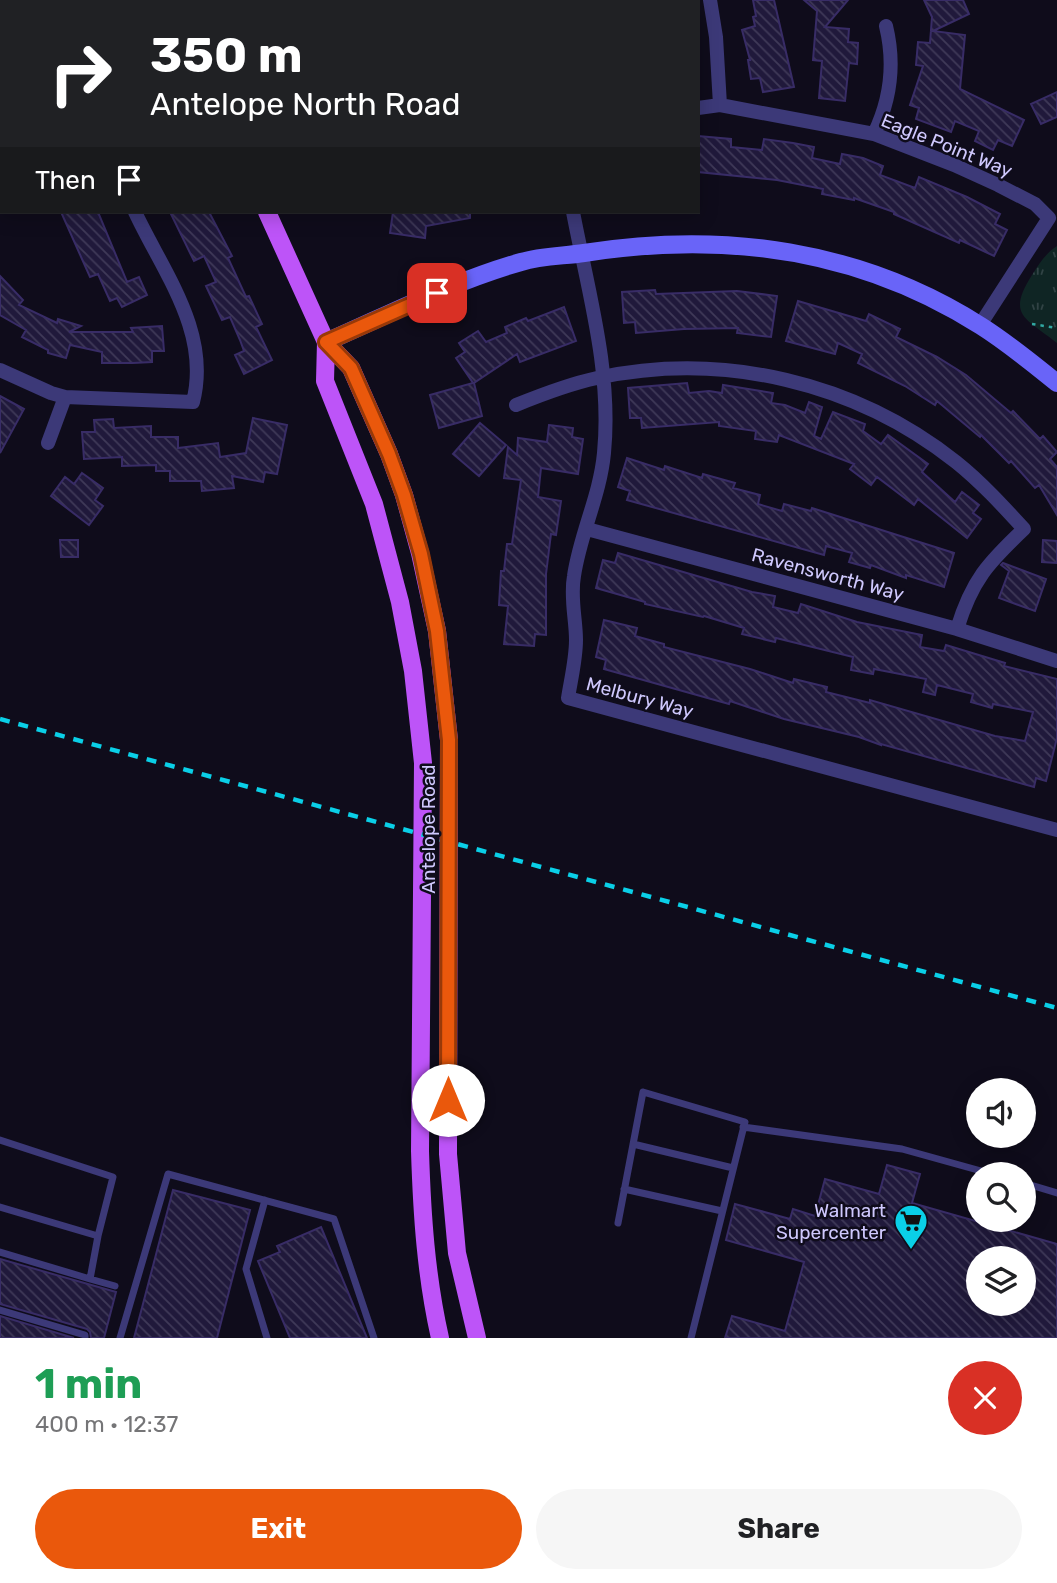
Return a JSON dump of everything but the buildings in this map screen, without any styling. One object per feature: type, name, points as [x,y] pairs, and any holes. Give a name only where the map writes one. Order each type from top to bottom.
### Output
[{"type":"main road","name":"Antelope Road","points":[[268,214],[326,342],[351,368],[404,495],[421,554],[437,631],[447,718],[449,771],[448,1154],[451,1208],[457,1253],[477,1338]]},
{"type":"main road","points":[[326,342],[479,275],[525,261],[670,243],[737,245],[775,249],[822,259],[868,272],[939,302],[980,325],[1021,353],[1057,383]]},
{"type":"main road","name":"Antelope Road","points":[[326,342],[325,380],[374,504],[400,602],[413,671],[423,763],[422,1211],[431,1295],[440,1338]]},
{"type":"street","points":[[710,0],[716,37],[720,105]]},
{"type":"street","points":[[874,134],[887,101],[890,84],[891,45],[886,26]]},
{"type":"street","name":"Eagle Point Way","points":[[700,108],[720,105],[874,134],[954,165],[1035,204],[1049,218],[980,325]]},
{"type":"street","points":[[0,370],[65,397],[193,402],[198,378],[195,341],[178,298],[136,214]]},
{"type":"street","name":"Melbury Way","points":[[573,214],[604,377],[607,413],[599,484],[573,579],[576,640],[568,698],[1057,830]]},
{"type":"street","points":[[516,405],[551,391],[604,377],[667,369],[712,369],[786,379],[856,402],[890,418],[958,463],[1024,529],[978,578],[966,599],[957,629]]},
{"type":"street","points":[[48,443],[65,397]]},
{"type":"street","name":"Ravensworth Way","points":[[587,528],[957,629],[1057,661]]},
{"type":"lane","points":[[618,1223],[643,1092],[745,1122],[691,1338]]},
{"type":"lane","points":[[743,1127],[902,1149],[966,1167]]},
{"type":"lane","points":[[0,1140],[113,1177],[90,1279]]},
{"type":"lane","points":[[633,1144],[733,1168]]},
{"type":"lane","points":[[120,1338],[169,1174],[334,1219],[374,1338]]},
{"type":"lane","points":[[1036,1186],[1057,1192]]},
{"type":"lane","points":[[624,1189],[723,1211]]},
{"type":"lane","points":[[265,1200],[246,1269],[267,1338]]},
{"type":"lane","points":[[0,1207],[98,1237]]},
{"type":"lane","points":[[0,1252],[115,1286]]},
{"type":"lane","points":[[0,1310],[85,1335],[85,1338]]},
{"type":"path","points":[[1032,324],[1057,328]]},
{"type":"green space","points":[[1057,246],[1057,343],[1029,321],[1020,308],[1024,289],[1032,275],[1046,255]]},
{"type":"railway","points":[[0,719],[1057,1008]]},
{"type":"place","name":"Walmart Supercenter","points":[[911,1251]]},
{"type":"route","points":[[437,293],[326,342],[351,368],[404,495],[421,554],[443,668],[449,740],[448,1100]]}]
